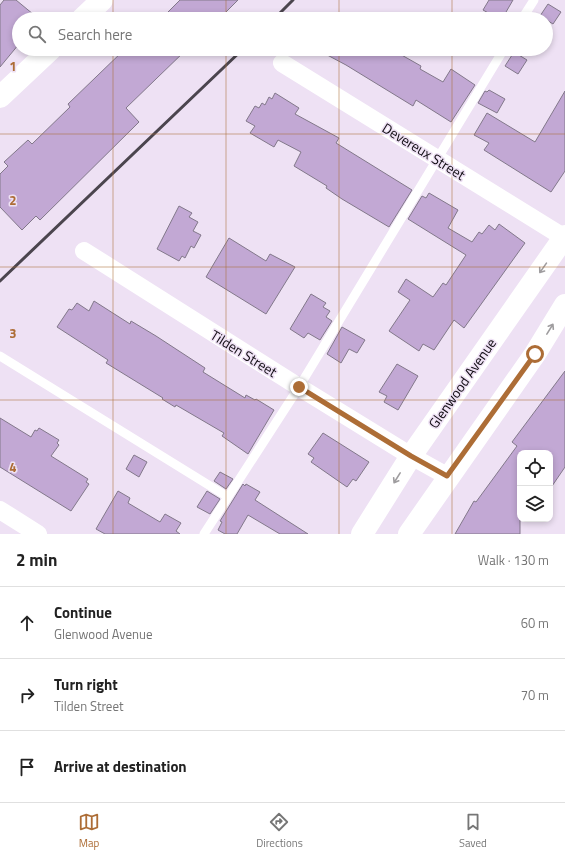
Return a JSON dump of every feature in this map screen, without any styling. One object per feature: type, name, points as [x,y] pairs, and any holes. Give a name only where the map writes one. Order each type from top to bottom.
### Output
[{"type":"main road","points":[[89,12],[102,0]]},
{"type":"main road","points":[[0,97],[44,56]]},
{"type":"main road","name":"Glenwood Avenue","points":[[362,534],[411,456],[565,237]]},
{"type":"main road","points":[[409,534],[447,476],[535,354],[565,306]]},
{"type":"street","name":"Devereux Street","points":[[282,63],[565,237]]},
{"type":"street","name":"Tilden Street","points":[[84,251],[299,387],[411,456],[447,476]]},
{"type":"street","points":[[0,510],[38,534]]},
{"type":"lane","points":[[526,12],[534,0]]},
{"type":"lane","points":[[204,534],[299,387],[436,158],[500,56]]},
{"type":"lane","points":[[0,356],[228,497]]},
{"type":"building","points":[[4,0],[16,0],[31,12],[12,12],[12,52],[0,67],[0,5]]},
{"type":"building","points":[[180,0],[238,0],[226,12],[168,12]]},
{"type":"building","points":[[489,0],[513,0],[506,12],[487,12],[483,10]]},
{"type":"building","points":[[548,4],[561,12],[553,24],[553,12],[543,12]]},
{"type":"building","points":[[118,56],[180,56],[126,108],[139,122],[40,220],[36,216],[22,230],[0,207],[0,174],[8,166],[4,162],[28,140],[32,144],[70,107],[68,104]]},
{"type":"building","points":[[329,56],[403,56],[421,66],[420,69],[443,82],[451,69],[475,85],[451,122],[416,100],[413,106]]},
{"type":"building","points":[[511,56],[520,56],[527,60],[518,74],[505,66]]},
{"type":"building","points":[[489,90],[505,99],[497,113],[478,103],[485,91],[487,92]]},
{"type":"building","points":[[565,91],[565,171],[551,192],[484,150],[489,143],[474,135],[487,113],[535,142]]},
{"type":"building","points":[[275,93],[299,108],[295,114],[339,138],[336,143],[412,190],[389,227],[342,199],[326,188],[327,186],[294,166],[301,152],[278,140],[274,147],[250,133],[255,126],[246,121],[255,106],[259,108],[262,103],[265,105],[269,97],[272,99]]},
{"type":"building","points":[[429,193],[458,210],[448,228],[472,242],[479,232],[482,234],[489,225],[495,230],[499,224],[525,243],[464,328],[454,320],[434,350],[423,344],[419,351],[389,331],[410,300],[398,292],[406,279],[433,297],[443,283],[446,285],[466,255],[408,219],[422,196],[426,198]]},
{"type":"building","points":[[179,206],[192,213],[189,217],[198,222],[193,231],[201,235],[194,248],[191,246],[185,258],[182,256],[179,261],[157,249]]},
{"type":"building","points":[[229,238],[266,261],[270,254],[295,267],[266,314],[206,277]]},
{"type":"building","points":[[311,294],[326,303],[323,307],[330,311],[326,317],[332,321],[320,340],[308,333],[304,338],[290,329]]},
{"type":"building","points":[[94,301],[130,324],[131,321],[156,336],[205,368],[203,372],[245,398],[246,395],[255,400],[256,399],[274,410],[248,454],[222,436],[224,433],[176,405],[175,407],[162,399],[163,398],[106,363],[108,360],[57,327],[69,309],[72,310],[77,303],[89,311]]},
{"type":"building","points":[[342,327],[365,340],[357,353],[349,349],[341,363],[327,354]]},
{"type":"building","points":[[397,364],[418,376],[398,410],[384,402],[387,396],[379,392]]},
{"type":"building","points":[[565,371],[565,467],[553,485],[553,450],[517,450],[517,522],[520,522],[520,534],[455,534],[474,501],[476,502],[517,446],[512,442]]},
{"type":"building","points":[[0,418],[31,437],[35,430],[37,431],[39,428],[59,440],[57,443],[59,445],[51,456],[88,479],[86,482],[89,484],[71,511],[0,467]]},
{"type":"building","points":[[323,433],[369,462],[356,481],[353,479],[347,487],[311,462],[314,458],[308,454]]},
{"type":"building","points":[[134,455],[147,462],[139,477],[126,469]]},
{"type":"building","points":[[220,472],[233,479],[226,489],[214,481]]},
{"type":"building","points":[[243,484],[245,486],[246,484],[260,492],[255,500],[308,534],[280,534],[248,515],[237,534],[225,534],[218,530],[222,522],[220,521]]},
{"type":"building","points":[[118,491],[130,498],[128,503],[160,522],[165,514],[181,523],[176,531],[180,534],[105,534],[96,529]]},
{"type":"building","points":[[207,491],[220,499],[210,514],[197,507]]},
{"type":"railway","points":[[281,12],[293,0]]},
{"type":"railway","points":[[0,281],[236,56]]},
{"type":"route","points":[[299,387],[411,456],[447,476],[535,354]]}]
